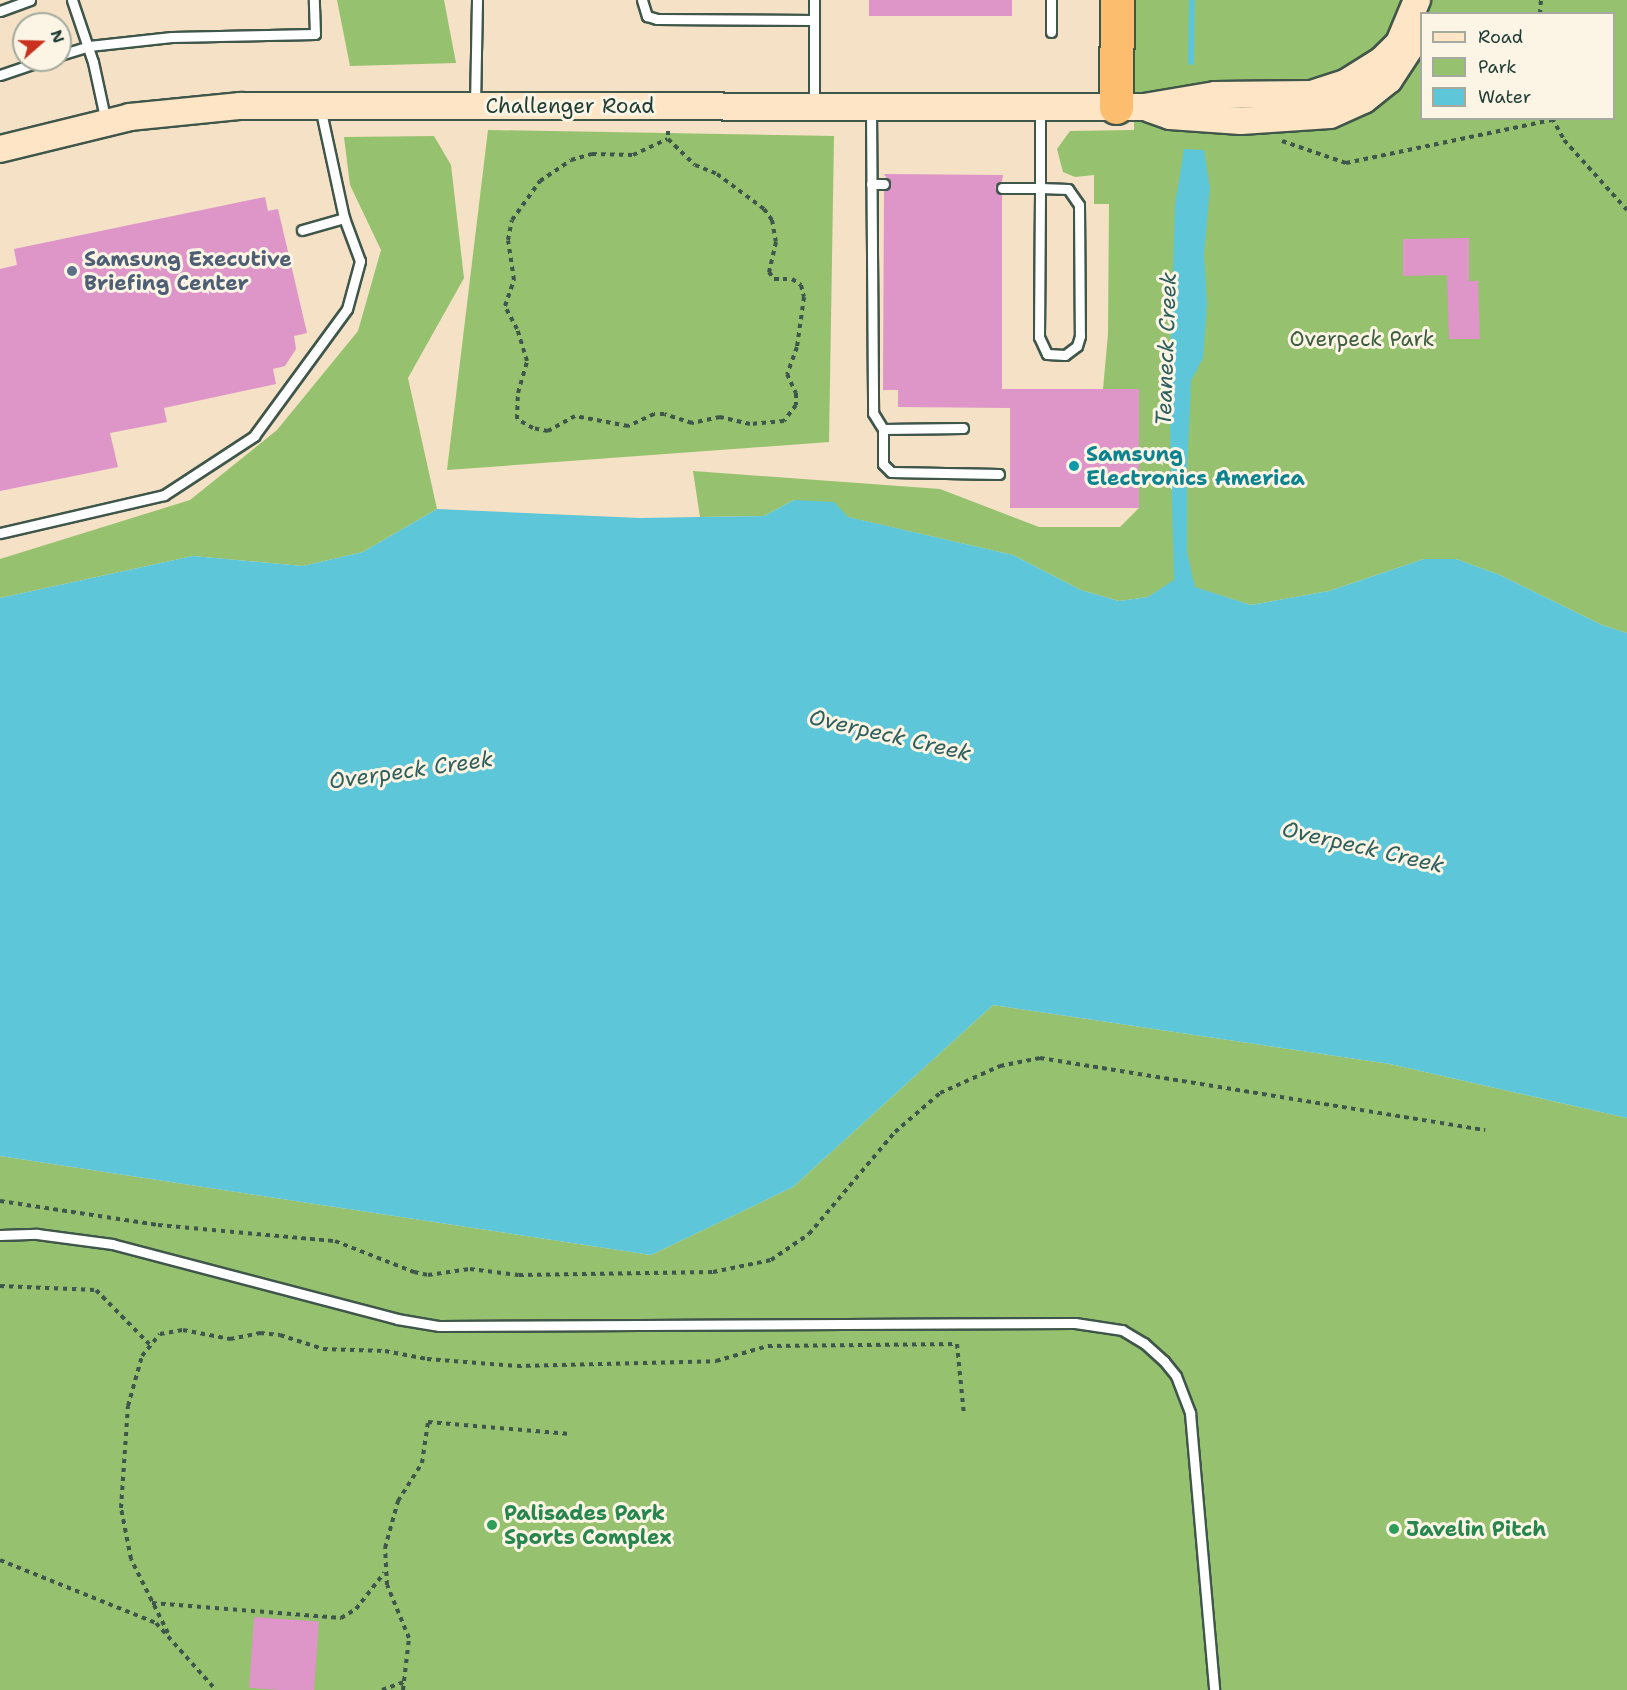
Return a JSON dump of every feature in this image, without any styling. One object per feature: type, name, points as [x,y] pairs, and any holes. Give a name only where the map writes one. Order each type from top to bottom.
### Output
[{"type":"highway","points":[[1117,0],[1130,107]]},
{"type":"main road","name":"Challenger Road","points":[[0,149],[106,122],[211,108],[319,105],[1130,107],[1215,95],[1311,94],[1347,82],[1381,61],[1399,43],[1418,0]]},
{"type":"main road","name":"Challenger Road","points":[[1130,107],[1170,116],[1241,121],[1330,115],[1364,100],[1389,80],[1402,65],[1420,30]]},
{"type":"lane","points":[[0,11],[30,0]]},
{"type":"lane","points":[[72,0],[89,46],[106,122]]},
{"type":"lane","points":[[72,51],[89,46],[188,36],[315,34],[314,0]]},
{"type":"lane","points":[[475,105],[477,0]]},
{"type":"lane","points":[[642,0],[644,13],[654,19],[814,20]]},
{"type":"lane","points":[[814,0],[814,106]]},
{"type":"lane","points":[[1051,0],[1051,32]]},
{"type":"lane","points":[[0,532],[164,495],[254,436],[347,309],[360,261],[344,218],[319,105]]},
{"type":"lane","points":[[871,106],[872,394],[873,413],[883,429],[882,464],[891,472],[999,474]]},
{"type":"lane","points":[[1002,188],[1040,188],[1068,189],[1079,205],[1080,336],[1072,352],[1059,356],[1043,350],[1039,337],[1040,188],[1040,107]]},
{"type":"lane","points":[[871,183],[884,184]]},
{"type":"lane","points":[[302,230],[344,218]]},
{"type":"lane","points":[[883,429],[963,428]]},
{"type":"lane","points":[[0,1235],[37,1234],[112,1244],[397,1319],[439,1326],[1075,1323],[1122,1330],[1144,1343],[1164,1361],[1176,1376],[1190,1413],[1214,1690]]},
{"type":"path","points":[[1276,139],[1346,163],[1547,120]]},
{"type":"path","points":[[1553,120],[1564,140],[1627,210]]},
{"type":"path","points":[[668,131],[668,139],[695,165],[717,174],[765,209],[772,220],[776,242],[769,272],[774,279],[792,279],[801,285],[804,297],[797,347],[787,374],[796,393],[796,405],[783,421],[750,424],[720,417],[692,423],[654,414],[628,426],[575,416],[548,431],[533,428],[517,419],[515,411],[527,361],[517,329],[505,306],[514,280],[508,240],[512,220],[540,181],[570,160],[592,154],[633,155],[668,139]]},
{"type":"path","points":[[0,1201],[158,1225],[335,1241],[414,1272],[428,1275],[454,1274],[470,1269],[519,1275],[713,1272],[771,1260],[809,1234],[895,1132],[940,1093],[1000,1066],[1041,1059],[1485,1130]]},
{"type":"path","points":[[0,1286],[96,1290],[148,1344]]},
{"type":"path","points":[[168,1633],[131,1558],[121,1508],[128,1406],[148,1344],[159,1334],[183,1330],[230,1339],[260,1333],[280,1335],[323,1349],[385,1351],[427,1359],[517,1366],[716,1361],[768,1346],[957,1344],[964,1415]]},
{"type":"path","points":[[403,1690],[408,1638],[393,1604],[385,1573],[388,1526],[422,1463],[428,1422],[570,1434]]},
{"type":"path","points":[[0,1560],[156,1623],[168,1633],[216,1690]]},
{"type":"path","points":[[152,1603],[341,1618],[356,1609],[385,1573]]},
{"type":"path","points":[[382,1690],[404,1682]]},
{"type":"green space","points":[[337,0],[444,0],[456,63],[350,66]]},
{"type":"green space","name":"Overpeck Park","points":[[1133,0],[1627,0],[1627,633],[1602,625],[1500,575],[1456,559],[1424,559],[1329,591],[1251,605],[1174,581],[1148,597],[1119,601],[1081,590],[1013,555],[847,517],[794,500],[764,516],[700,517],[693,471],[940,489],[1039,527],[1120,527],[1139,508],[1139,390],[1103,389],[1108,334],[1109,204],[1094,204],[1094,175],[1075,177],[1063,172],[1057,149],[1070,131],[1134,130]]},
{"type":"green space","points":[[488,130],[834,136],[829,442],[447,470]]},
{"type":"green space","points":[[434,136],[451,165],[464,278],[408,378],[437,509],[363,552],[303,566],[193,556],[0,598],[0,559],[190,500],[277,430],[358,331],[381,250],[350,185],[344,137]]},
{"type":"green space","points":[[993,1005],[1390,1064],[1627,1118],[1627,1690],[0,1690],[0,1156],[651,1255],[793,1187]]},
{"type":"water","name":"Overpeck Creek","points":[[1184,149],[1204,150],[1210,188],[1204,255],[1207,304],[1203,358],[1191,381],[1187,472],[1187,552],[1195,587],[1251,605],[1329,591],[1424,559],[1456,559],[1500,575],[1602,625],[1627,633],[1627,1118],[1390,1064],[993,1005],[793,1187],[651,1255],[0,1156],[0,598],[193,556],[303,566],[363,552],[437,509],[640,518],[764,516],[794,500],[834,502],[848,517],[1013,555],[1081,590],[1119,601],[1148,597],[1174,580],[1169,392],[1175,205]]},
{"type":"building","points":[[869,0],[1012,0],[1012,16],[869,16]]},
{"type":"building","points":[[884,174],[1003,175],[1002,181],[995,187],[1002,195],[1002,389],[1139,389],[1139,508],[1010,508],[1010,408],[898,407],[898,390],[883,390],[884,191],[891,185]]},
{"type":"building","points":[[265,197],[268,211],[278,209],[307,333],[294,336],[296,349],[285,366],[273,369],[276,384],[164,408],[167,422],[110,433],[118,467],[0,491],[0,269],[17,265],[14,249]]},
{"type":"building","points":[[1469,238],[1469,281],[1478,281],[1480,339],[1449,339],[1447,275],[1403,276],[1403,239]]},
{"type":"building","points":[[254,1617],[319,1622],[314,1690],[249,1688]]},
{"type":"waterway","name":"Teaneck Creek","points":[[1191,62],[1192,0]]},
{"type":"place","name":"Samsung Executive Briefing Center","points":[[72,271]]},
{"type":"place","name":"Samsung Electronics America","points":[[1074,466]]},
{"type":"place","name":"Palisades Park Sports Complex","points":[[492,1525]]},
{"type":"place","name":"Javelin Pitch","points":[[1394,1529]]}]
